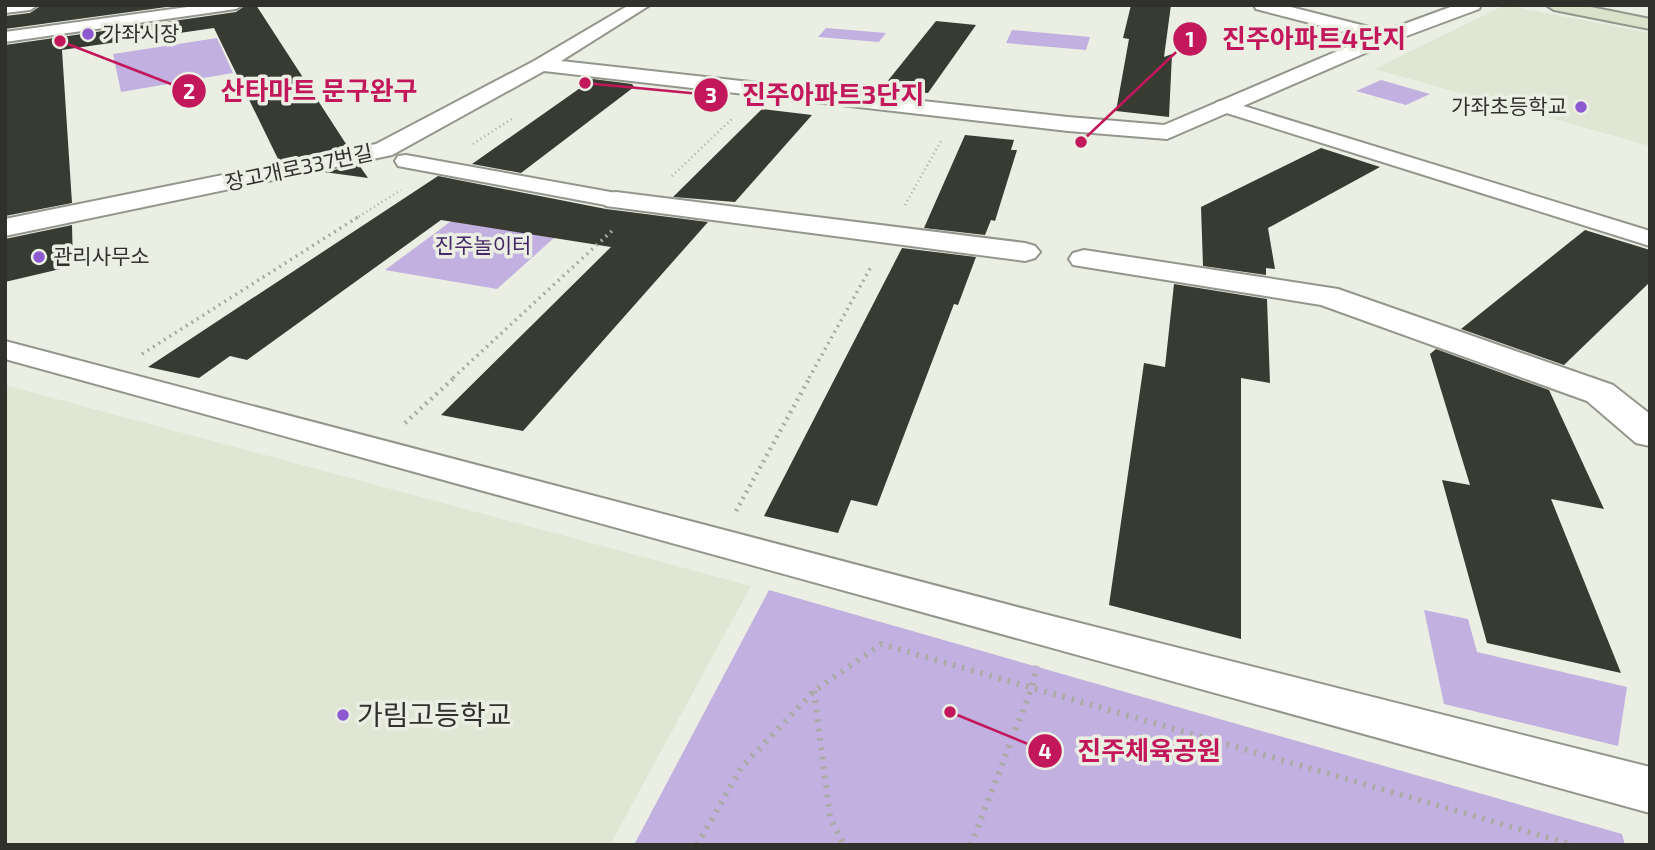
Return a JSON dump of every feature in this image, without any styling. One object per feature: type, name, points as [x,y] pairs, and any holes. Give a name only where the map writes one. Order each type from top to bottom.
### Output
[{"type":"main road","points":[[1554,5],[1650,24]]},
{"type":"street","points":[[5,8],[30,5]]},
{"type":"street","points":[[5,37],[236,5]]},
{"type":"street","name":"장고개로337번길","points":[[5,228],[383,150],[541,65],[642,5]]},
{"type":"street","points":[[1262,5],[1386,37]]},
{"type":"street","points":[[541,65],[1068,124],[1167,132],[1386,37],[1474,5]]},
{"type":"street","points":[[214,7],[229,21]]},
{"type":"street","points":[[1224,106],[1650,239]]},
{"type":"street","points":[[406,161],[629,202],[1025,252]]},
{"type":"street","points":[[1084,259],[1327,296],[1600,393],[1650,434]]},
{"type":"street","points":[[5,350],[1650,790]]},
{"type":"path","points":[[376,450],[629,202],[741,111]]},
{"type":"path","points":[[106,377],[517,115]]},
{"type":"path","points":[[719,542],[941,141]]},
{"type":"path","points":[[697,845],[741,768],[814,691],[881,644],[1574,845]]},
{"type":"path","points":[[971,845],[1032,687]]},
{"type":"path","points":[[814,691],[830,817],[844,845]]},
{"type":"shaded area","name":"가좌초등학교","points":[[1505,5],[1650,33],[1650,146],[1374,69]]},
{"type":"shaded area","name":"가림고등학교","points":[[5,385],[751,586],[610,845],[5,845]]},
{"type":"green space","points":[[826,28],[886,33],[879,42],[818,37]]},
{"type":"green space","points":[[1012,30],[1090,37],[1086,50],[1006,43]]},
{"type":"green space","points":[[217,38],[233,73],[121,92],[113,54]]},
{"type":"green space","points":[[1381,80],[1430,94],[1406,105],[1356,91]]},
{"type":"green space","name":"진주놀이터","points":[[473,205],[574,220],[497,289],[385,270]]},
{"type":"green space","points":[[769,590],[1622,834],[1625,845],[634,845]]},
{"type":"green space","points":[[1424,610],[1468,619],[1477,652],[1627,687],[1618,746],[1444,704]]},
{"type":"building","points":[[42,5],[181,5],[5,29],[5,16],[30,13]]},
{"type":"building","points":[[246,5],[256,5],[348,147],[279,161],[214,28],[62,50],[72,203],[5,216],[5,45],[236,12]]},
{"type":"building","points":[[1131,5],[1171,5],[1164,57],[1172,54],[1169,117],[1116,111],[1129,39],[1123,38]]},
{"type":"building","points":[[936,21],[976,25],[928,93],[882,88]]},
{"type":"building","points":[[593,79],[632,84],[634,87],[521,173],[472,164]]},
{"type":"building","points":[[762,109],[812,115],[735,202],[673,197]]},
{"type":"building","points":[[965,135],[1014,140],[1011,150],[1017,150],[995,221],[991,220],[985,235],[924,228]]},
{"type":"building","points":[[1321,148],[1380,167],[1268,228],[1275,269],[1266,268],[1266,275],[1203,266],[1201,207]]},
{"type":"building","points":[[359,165],[368,178],[324,172]]},
{"type":"building","points":[[438,176],[606,209],[708,222],[523,431],[441,415],[611,247],[441,220],[247,360],[230,356],[199,378],[148,367]]},
{"type":"building","name":"관리사무소","points":[[72,225],[73,266],[5,282],[5,239]]},
{"type":"building","points":[[1585,230],[1650,250],[1650,282],[1564,365],[1461,329]]},
{"type":"building","points":[[902,248],[976,257],[958,305],[954,304],[877,506],[851,500],[838,533],[764,516]]},
{"type":"building","points":[[1174,284],[1267,299],[1270,383],[1241,378],[1241,639],[1109,605],[1144,363],[1165,367]]},
{"type":"building","points":[[1436,349],[1549,390],[1604,509],[1551,499],[1621,673],[1487,643],[1442,480],[1470,485],[1430,354]]},
{"type":"place","name":"가좌시장","points":[[88,34]]},
{"type":"place","name":"산타마트 문구완구","points":[[60,41]]},
{"type":"place","name":"진주아파트3단지","points":[[585,83]]},
{"type":"place","name":"가좌초등학교","points":[[1581,107]]},
{"type":"place","name":"진주아파트4단지","points":[[1081,142]]},
{"type":"place","name":"관리사무소","points":[[39,257]]},
{"type":"place","name":"진주체육공원","points":[[950,712]]},
{"type":"place","name":"가림고등학교","points":[[343,715]]}]
